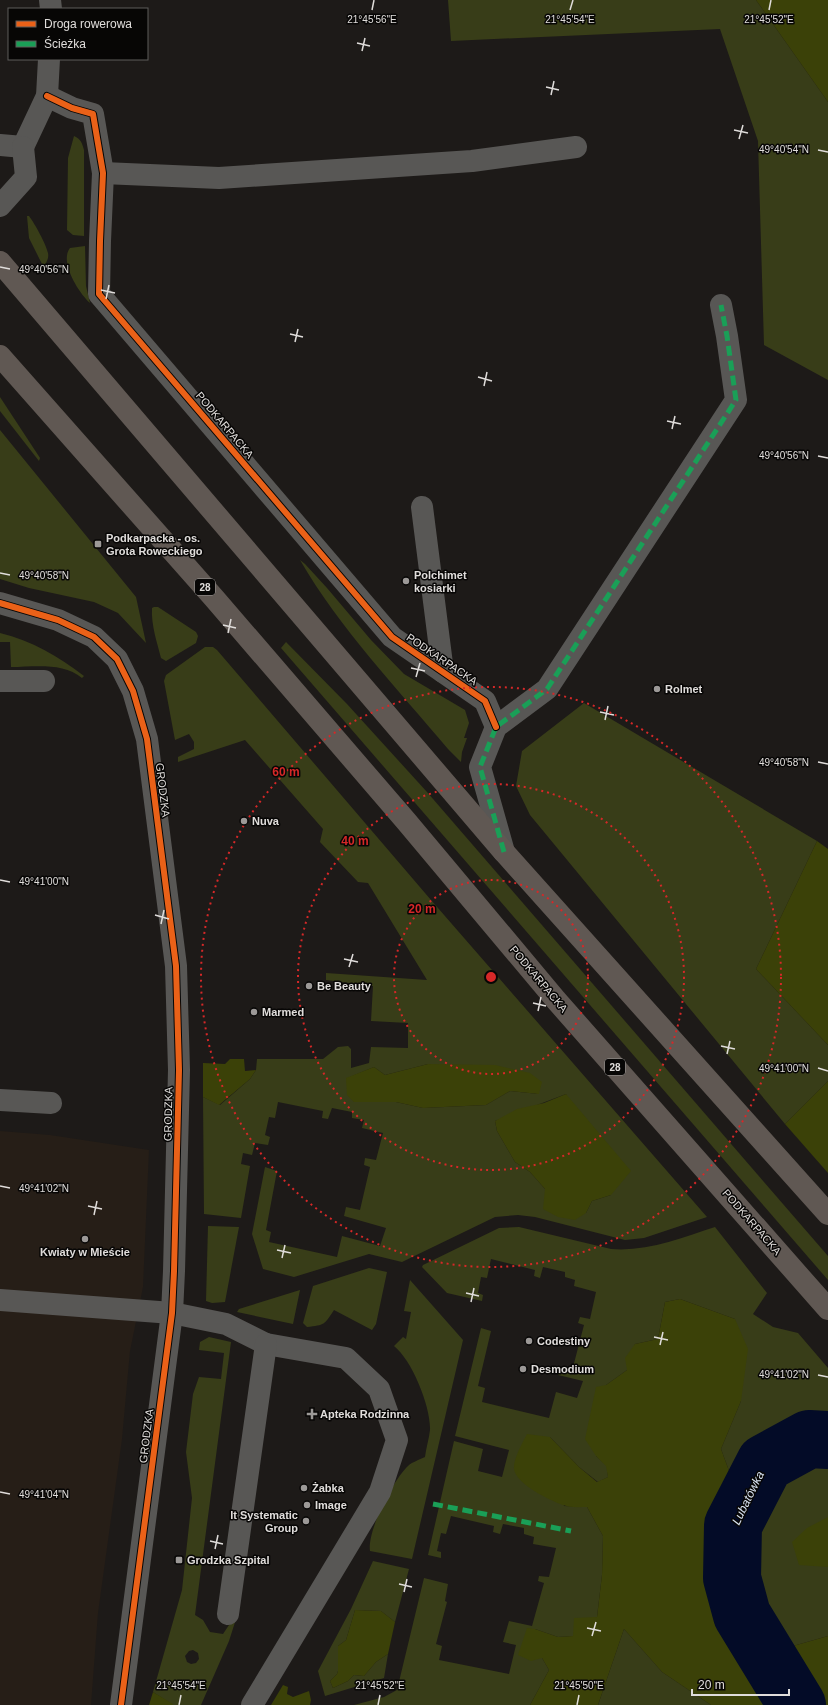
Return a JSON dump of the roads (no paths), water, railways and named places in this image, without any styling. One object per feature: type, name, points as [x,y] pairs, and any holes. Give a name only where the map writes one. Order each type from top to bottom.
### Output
[{"type":"main road","points":[[0,262],[504,852],[828,1214]]},
{"type":"main road","name":"PODKARPACKA","points":[[0,356],[209,592],[401,815],[556,1000],[828,1309]]},
{"type":"street","points":[[0,206],[26,177],[23,148],[47,96],[49,60]]},
{"type":"street","name":"PODKARPACKA","points":[[47,96],[72,108],[93,114],[103,173],[99,294],[392,637],[485,701],[496,727]]},
{"type":"street","points":[[0,145],[23,148]]},
{"type":"street","points":[[103,173],[219,178],[472,161],[576,147]]},
{"type":"street","points":[[504,852],[480,767],[496,727],[547,689],[736,400],[721,305]]},
{"type":"street","points":[[422,508],[443,672]]},
{"type":"street","name":"GRODZKA","points":[[0,603],[58,620],[94,637],[117,659],[133,691],[147,739],[176,966],[179,1070],[172,1313],[121,1705]]},
{"type":"street","points":[[0,681],[44,681]]},
{"type":"street","points":[[0,1100],[50,1103]]},
{"type":"street","points":[[0,1300],[172,1313],[226,1324],[266,1344],[346,1358],[379,1389],[397,1440],[380,1492],[252,1705]]},
{"type":"street","points":[[228,1614],[266,1344]]},
{"type":"waterway","name":"Lubatówka","points":[[797,1705],[742,1615],[732,1578],[733,1525],[765,1463],[809,1439],[828,1440]]},
{"type":"place","name":"Podkarpacka - os. Grota Roweckiego","points":[[98,544]]},
{"type":"place","name":"Polchimet kosiarki","points":[[406,581]]},
{"type":"place","name":"Rolmet","points":[[657,689]]},
{"type":"place","name":"Nuva","points":[[244,821]]},
{"type":"place","name":"Be Beauty","points":[[309,986]]},
{"type":"place","name":"Marmed","points":[[254,1012]]},
{"type":"place","name":"Kwiaty w Mieście","points":[[85,1239]]},
{"type":"place","name":"Codestiny","points":[[529,1341]]},
{"type":"place","name":"Desmodium","points":[[523,1369]]},
{"type":"place","name":"Apteka Rodzinna","points":[[312,1414]]},
{"type":"place","name":"Żabka","points":[[304,1488]]},
{"type":"place","name":"Image","points":[[307,1505]]},
{"type":"place","name":"It Systematic Group","points":[[306,1521]]},
{"type":"place","name":"Grodzka Szpital","points":[[179,1560]]}]
